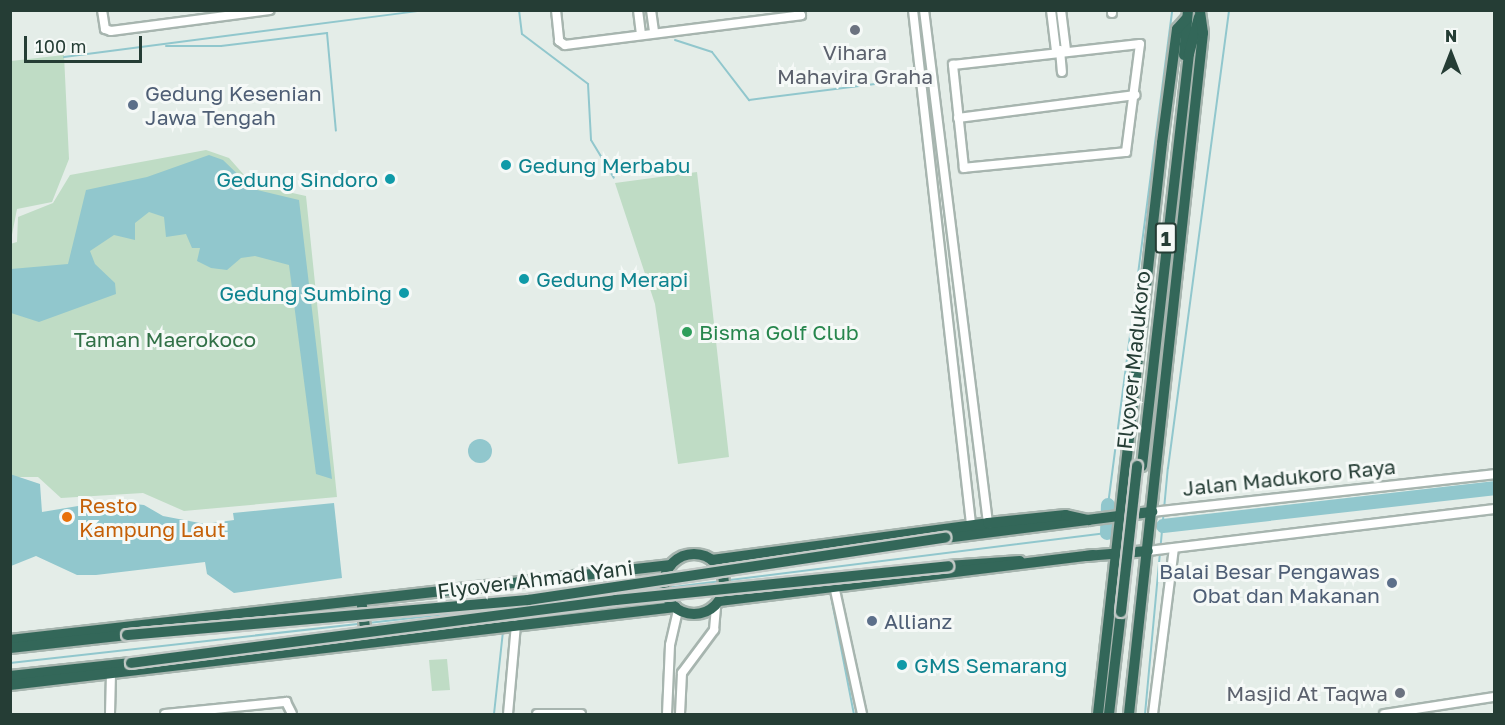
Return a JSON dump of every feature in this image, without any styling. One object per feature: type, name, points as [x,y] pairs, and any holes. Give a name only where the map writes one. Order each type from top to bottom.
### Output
[{"type":"highway","name":"Flyover Madukoro","points":[[1139,466],[1189,54],[1200,11]]},
{"type":"highway","points":[[1129,714],[1157,512],[1203,33],[1200,11]]},
{"type":"highway","name":"Flyover Madukoro","points":[[1114,714],[1187,15]]},
{"type":"highway","points":[[1098,714],[1165,120],[1177,29],[1187,15]]},
{"type":"highway","name":"Jalan Madukoro Raya","points":[[945,538],[1157,512]]},
{"type":"highway","name":"Jalan Madukoro Raya","points":[[712,560],[971,524],[1066,515],[1091,520]]},
{"type":"highway","name":"Flyover Ahmad Yani","points":[[10,648],[127,635],[528,600],[945,538]]},
{"type":"highway","points":[[10,686],[250,656],[366,637],[495,627],[514,622],[677,608],[698,614],[719,599],[829,591],[1093,555],[1153,550]]},
{"type":"highway","points":[[10,640],[362,607],[514,584],[670,565],[692,554],[712,560],[722,575],[719,599]]},
{"type":"highway","name":"Flyover Ahmad Yani","points":[[10,676],[131,663],[616,600],[1093,555]]},
{"type":"highway","points":[[670,565],[664,579],[667,597],[677,608]]},
{"type":"highway","points":[[514,584],[514,622]]},
{"type":"highway","points":[[362,607],[366,637]]},
{"type":"highway","name":"Flyover Madukoro","points":[[1109,714],[1124,612]]},
{"type":"street","points":[[102,10],[105,29],[111,31],[270,10]]},
{"type":"street","points":[[556,10],[559,41],[565,45],[801,15]]},
{"type":"street","points":[[638,10],[641,34]]},
{"type":"street","points":[[651,10],[654,32]]},
{"type":"street","points":[[913,10],[971,524]]},
{"type":"street","points":[[924,10],[988,523]]},
{"type":"street","points":[[1051,10],[1061,50]]},
{"type":"street","points":[[1061,10],[1062,72]]},
{"type":"street","points":[[1140,44],[1130,146],[1124,153],[966,170],[953,65],[1061,50],[1140,44]]},
{"type":"street","points":[[958,118],[1136,95]]},
{"type":"street","name":"Jalan Madukoro Raya","points":[[1157,512],[1494,474]]},
{"type":"street","points":[[1153,550],[1494,509]]},
{"type":"street","points":[[1153,714],[1172,548]]},
{"type":"street","points":[[829,591],[862,714]]},
{"type":"street","points":[[680,714],[682,673],[714,630],[719,599]]},
{"type":"street","points":[[668,714],[670,645],[677,608]]},
{"type":"street","points":[[508,714],[514,622]]},
{"type":"street","points":[[110,714],[111,674]]},
{"type":"street","points":[[1384,714],[1494,697]]},
{"type":"street","points":[[165,714],[285,702],[292,714]]},
{"type":"street","points":[[537,714],[581,714]]},
{"type":"green space","points":[[64,55],[69,159],[52,202],[17,209],[11,240],[11,61]]},
{"type":"green space","name":"Taman Maerokoco","points":[[206,150],[229,158],[252,184],[306,196],[337,497],[184,511],[143,493],[61,498],[38,477],[11,477],[10,244],[17,242],[18,217],[53,203],[70,175]]},
{"type":"green space","name":"Bisma Golf Club","points":[[697,172],[729,457],[678,464],[655,304],[615,183]]},
{"type":"green space","points":[[447,659],[450,690],[432,691],[429,660]]},
{"type":"water","points":[[209,155],[223,160],[253,189],[299,200],[332,479],[316,474],[289,265],[255,256],[241,258],[227,270],[211,268],[197,261],[200,248],[192,248],[186,234],[166,237],[164,217],[149,212],[135,223],[135,240],[114,235],[90,251],[95,264],[115,283],[116,294],[39,322],[11,313],[11,269],[68,264],[86,190],[147,177]]},
{"type":"water","points":[[480,439],[488,443],[492,451],[488,459],[480,463],[472,459],[468,451],[472,443]]},
{"type":"water","points":[[10,474],[40,484],[42,512],[108,501],[144,505],[163,516],[205,524],[234,520],[233,513],[334,503],[342,578],[234,593],[207,574],[205,562],[96,575],[77,575],[36,556],[11,566]]},
{"type":"waterway","points":[[64,57],[425,10]]},
{"type":"waterway","points":[[519,10],[522,34],[588,84],[591,140],[614,178]]},
{"type":"waterway","points":[[1108,505],[1172,10]]},
{"type":"waterway","points":[[1145,714],[1168,468],[1229,10]]},
{"type":"waterway","points":[[166,46],[221,46],[327,33],[336,131]]},
{"type":"waterway","points":[[675,40],[712,52],[749,100],[907,80]]},
{"type":"waterway","points":[[1163,526],[1494,488]]},
{"type":"waterway","points":[[1107,533],[1108,505]]},
{"type":"waterway","points":[[553,602],[1107,533]]},
{"type":"waterway","points":[[830,591],[854,714]]},
{"type":"waterway","points":[[368,623],[518,606]]},
{"type":"waterway","points":[[10,663],[360,624]]},
{"type":"waterway","points":[[494,714],[503,631]]},
{"type":"place","name":"Vihara Mahavira Graha","points":[[855,30]]},
{"type":"place","name":"Gedung Kesenian Jawa Tengah","points":[[133,105]]},
{"type":"place","name":"Gedung Merbabu","points":[[506,165]]},
{"type":"place","name":"Gedung Sindoro","points":[[390,179]]},
{"type":"place","name":"Gedung Merapi","points":[[524,279]]},
{"type":"place","name":"Gedung Sumbing","points":[[404,293]]},
{"type":"place","name":"Bisma Golf Club","points":[[687,332]]},
{"type":"place","name":"Resto Kampung Laut","points":[[67,517]]},
{"type":"place","name":"Balai Besar Pengawas Obat dan Makanan","points":[[1392,583]]},
{"type":"place","name":"Allianz","points":[[872,621]]},
{"type":"place","name":"GMS Semarang","points":[[902,665]]},
{"type":"place","name":"Masjid At Taqwa","points":[[1400,693]]}]
